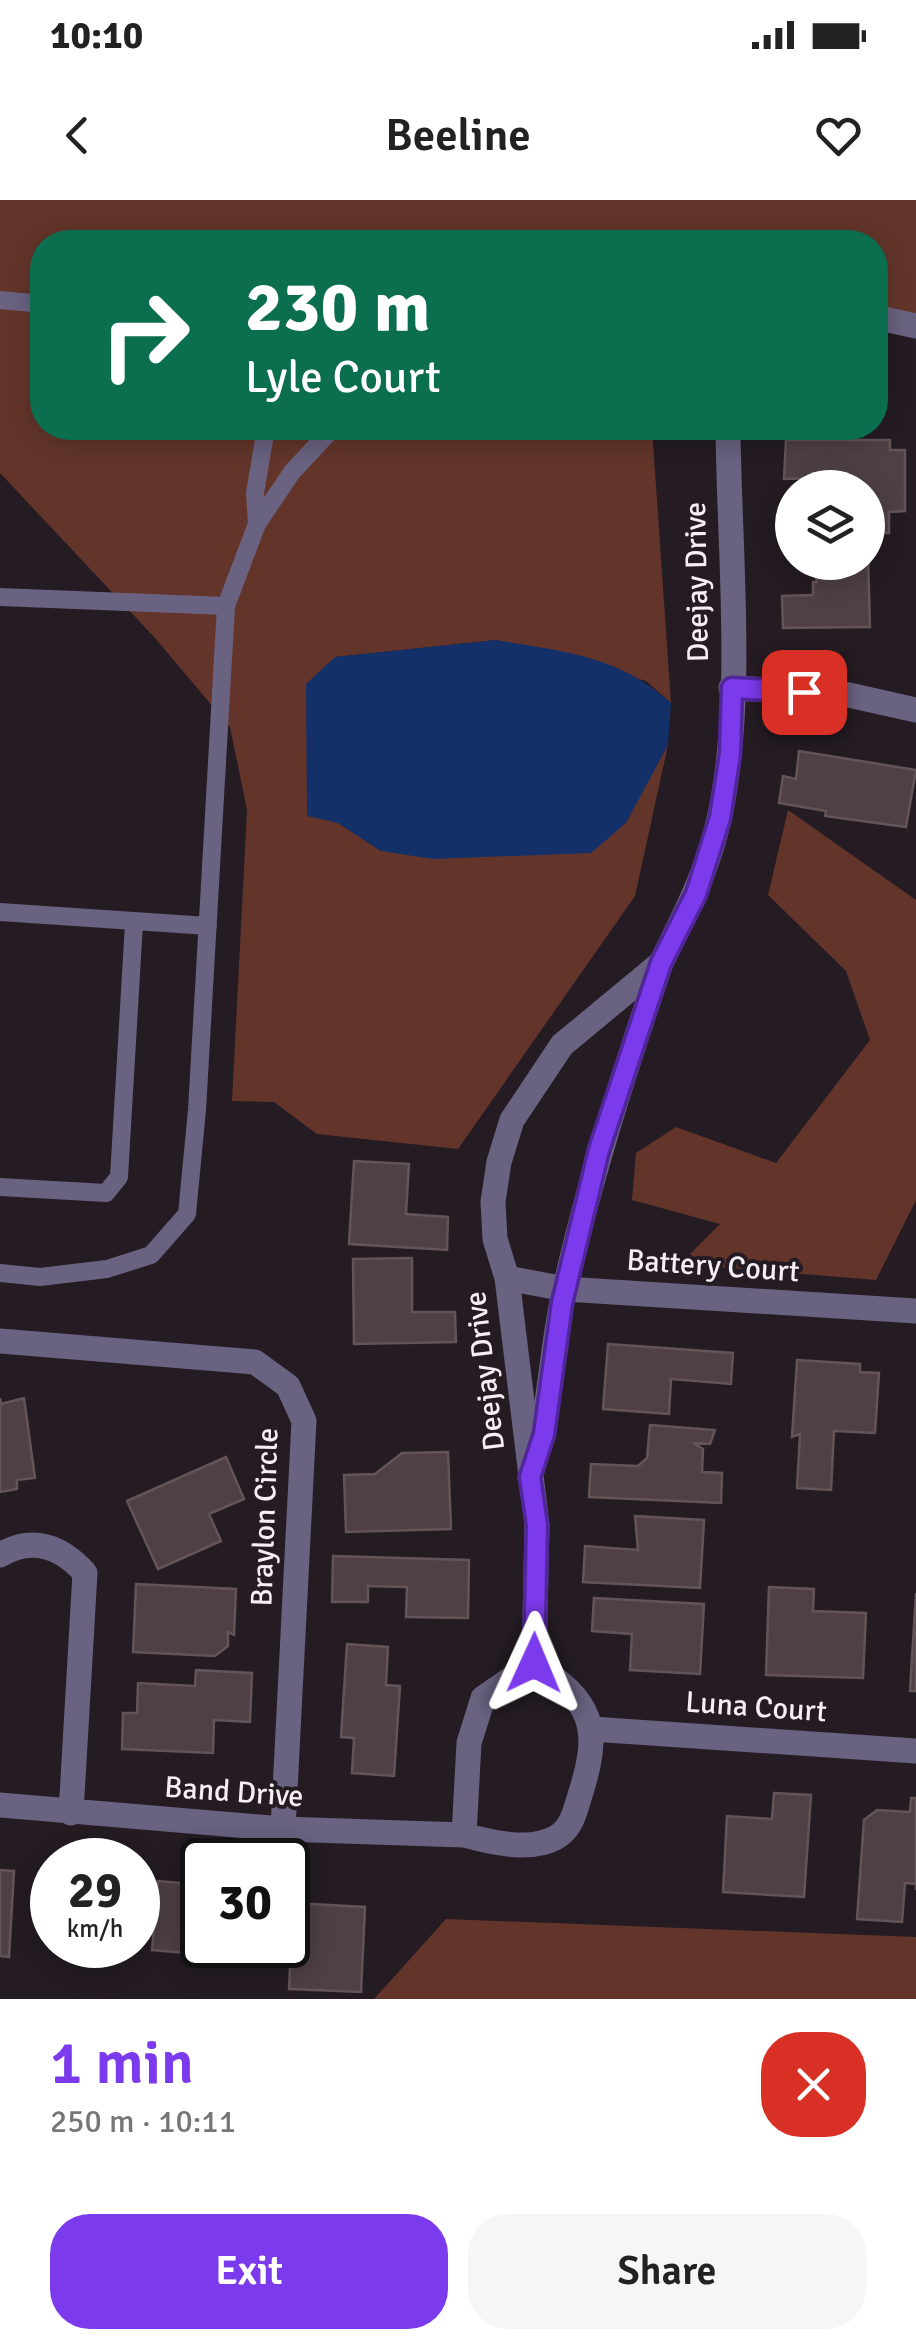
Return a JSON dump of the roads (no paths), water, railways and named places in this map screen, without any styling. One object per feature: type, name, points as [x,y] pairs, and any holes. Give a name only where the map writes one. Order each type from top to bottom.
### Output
[{"type":"street","points":[[888,319],[916,326]]},
{"type":"street","name":"Deejay Drive","points":[[530,1477],[544,1434],[565,1288],[599,1150],[661,963],[696,894],[720,818],[730,754],[732,688],[728,440]]},
{"type":"street","points":[[732,688],[840,693],[916,710]]},
{"type":"street","name":"Deejay Drive","points":[[534,1663],[537,1525],[507,1278],[495,1240],[493,1202],[512,1120],[562,1045],[661,963]]},
{"type":"street","name":"Battery Court","points":[[507,1278],[565,1288],[916,1312]]},
{"type":"street","name":"Braylon Circle","points":[[0,1341],[255,1362],[288,1386],[304,1421],[283,1828]]},
{"type":"street","points":[[0,1555],[9,1550],[51,1546],[67,1552],[85,1572],[71,1813]]},
{"type":"street","points":[[534,1663],[572,1689],[592,1729],[589,1766],[571,1824],[553,1839],[500,1844],[464,1835],[469,1742],[483,1698],[534,1663]]},
{"type":"street","name":"Luna Court","points":[[592,1729],[916,1750]]},
{"type":"street","name":"Band Drive","points":[[0,1805],[283,1828],[464,1835]]},
{"type":"lane","points":[[0,300],[30,303]]},
{"type":"lane","points":[[257,524],[255,493],[264,440]]},
{"type":"lane","points":[[0,1273],[40,1276],[107,1269],[136,1260],[151,1255],[186,1214],[208,926],[226,606],[257,524],[292,472],[322,440]]},
{"type":"lane","points":[[0,597],[226,606]]},
{"type":"lane","points":[[0,912],[208,926]]},
{"type":"lane","points":[[0,1187],[106,1193],[120,1177],[134,922]]},
{"type":"water","points":[[496,640],[610,665],[651,687],[671,703],[668,745],[626,823],[591,853],[433,859],[381,851],[338,823],[307,816],[306,684],[335,657]]}]
